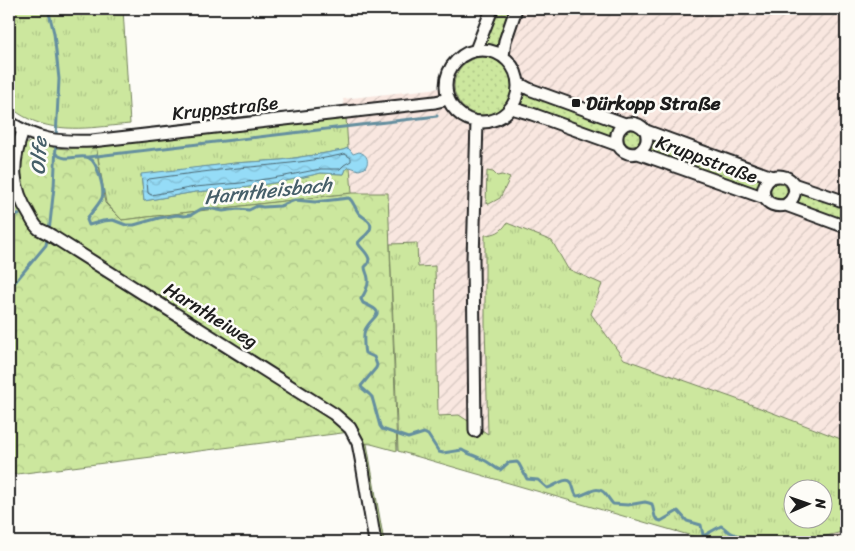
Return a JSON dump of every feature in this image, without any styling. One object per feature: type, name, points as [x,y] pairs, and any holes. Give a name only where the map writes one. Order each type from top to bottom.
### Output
[{"type":"street","points":[[476,50],[492,9]]},
{"type":"street","points":[[503,56],[505,41],[516,9]]},
{"type":"street","points":[[476,50],[491,51],[503,56],[516,72],[518,83],[517,97],[511,108],[496,120],[477,122],[465,118],[455,110],[447,94],[448,74],[454,62],[464,54],[476,50]]},
{"type":"street","name":"Kruppstraße","points":[[518,83],[529,89],[625,124],[639,124],[646,131],[772,177]]},
{"type":"street","name":"Kruppstraße","points":[[9,122],[23,132],[45,139],[67,142],[92,141],[435,102],[447,94]]},
{"type":"street","name":"Kruppstraße","points":[[511,108],[618,145],[626,153],[638,153],[765,198]]},
{"type":"street","points":[[475,431],[473,259],[477,122]]},
{"type":"street","points":[[618,145],[617,133],[625,124]]},
{"type":"street","name":"Kruppstraße","points":[[638,153],[646,144],[646,131]]},
{"type":"street","name":"Harntheiweg","points":[[23,132],[14,168],[18,192],[24,207],[38,228],[334,414],[350,428],[358,443],[375,542]]},
{"type":"street","name":"Kruppstraße","points":[[846,202],[793,184],[782,175],[772,177],[764,186],[765,198],[774,206],[786,205],[846,227]]},
{"type":"street","points":[[786,205],[791,202],[794,196],[793,184]]},
{"type":"shaded area","points":[[487,9],[846,9],[846,542],[713,542],[398,451],[388,193],[352,193],[350,167],[362,169],[368,162],[368,158],[359,152],[352,154],[348,148],[343,99],[440,88],[444,71],[451,60],[471,43],[478,33]]},
{"type":"green space","points":[[9,9],[123,9],[130,124],[92,128],[54,127],[29,119],[9,106]]},
{"type":"green space","points":[[497,9],[512,9],[498,48],[484,46]]},
{"type":"green space","points":[[477,57],[489,57],[499,61],[508,70],[512,92],[504,107],[489,115],[477,115],[467,111],[458,102],[454,92],[454,80],[458,70],[467,61]]},
{"type":"green space","points":[[522,92],[614,125],[610,138],[518,106]]},
{"type":"green space","points":[[346,117],[348,148],[343,150],[281,160],[235,163],[141,175],[144,201],[195,192],[242,188],[321,173],[344,174],[346,169],[350,167],[352,193],[122,220],[106,203],[96,146]]},
{"type":"green space","points":[[629,130],[635,130],[640,135],[638,144],[629,146],[624,141],[624,135]]},
{"type":"green space","points":[[653,139],[763,177],[759,191],[649,152]]},
{"type":"green space","points":[[32,141],[55,148],[67,149],[96,146],[105,203],[122,220],[352,193],[388,193],[397,451],[361,443],[350,432],[9,475],[9,195],[15,198],[21,146]]},
{"type":"green space","points":[[487,171],[493,172],[497,176],[502,175],[510,178],[500,198],[489,204],[486,203]]},
{"type":"green space","points":[[776,183],[782,183],[787,188],[785,197],[776,199],[771,194],[771,188]]},
{"type":"green space","points":[[800,191],[846,207],[846,222],[796,204]]},
{"type":"green space","points":[[507,223],[552,241],[568,269],[602,284],[591,314],[624,359],[846,441],[846,531],[803,542],[713,542],[398,451],[390,244],[417,243],[418,267],[435,266],[438,416],[459,415],[488,434],[485,235],[500,230]]},
{"type":"green space","points":[[361,443],[367,444],[384,542],[378,542]]},
{"type":"water","points":[[348,148],[353,154],[359,152],[366,156],[367,163],[365,168],[359,170],[350,167],[346,169],[344,174],[321,173],[242,188],[195,192],[144,201],[141,174],[235,163],[281,160]]},
{"type":"waterway","name":"Olfe","points":[[48,9],[54,33],[59,79],[56,137]]},
{"type":"waterway","points":[[88,157],[437,116]]},
{"type":"waterway","name":"Olfe","points":[[9,292],[10,288],[46,245],[54,187],[56,144]]},
{"type":"waterway","name":"Harntheisbach","points":[[55,153],[64,158],[89,158],[95,164],[103,194],[99,203],[88,217],[89,225],[113,220],[126,225],[134,225],[159,218],[191,215],[201,209],[208,208],[223,211],[249,210],[257,206],[280,206],[295,200],[315,202],[349,198],[359,213],[369,221],[371,226],[358,243],[369,259],[365,267],[368,284],[361,299],[363,303],[377,312],[377,315],[364,332],[365,353],[374,357],[377,365],[361,386],[372,397],[382,429],[408,438],[424,433],[428,435],[439,452],[462,450],[500,470],[508,463],[517,462],[527,479],[538,480],[547,488],[569,480],[577,496],[593,490],[599,490],[605,493],[613,504],[649,503],[652,504],[655,517],[661,521],[678,511],[687,521],[701,525],[703,535],[721,526],[748,542]]},
{"type":"waterway","points":[[9,211],[19,215]]},
{"type":"place","name":"Dürkopp Straße","points":[[576,103]]}]
